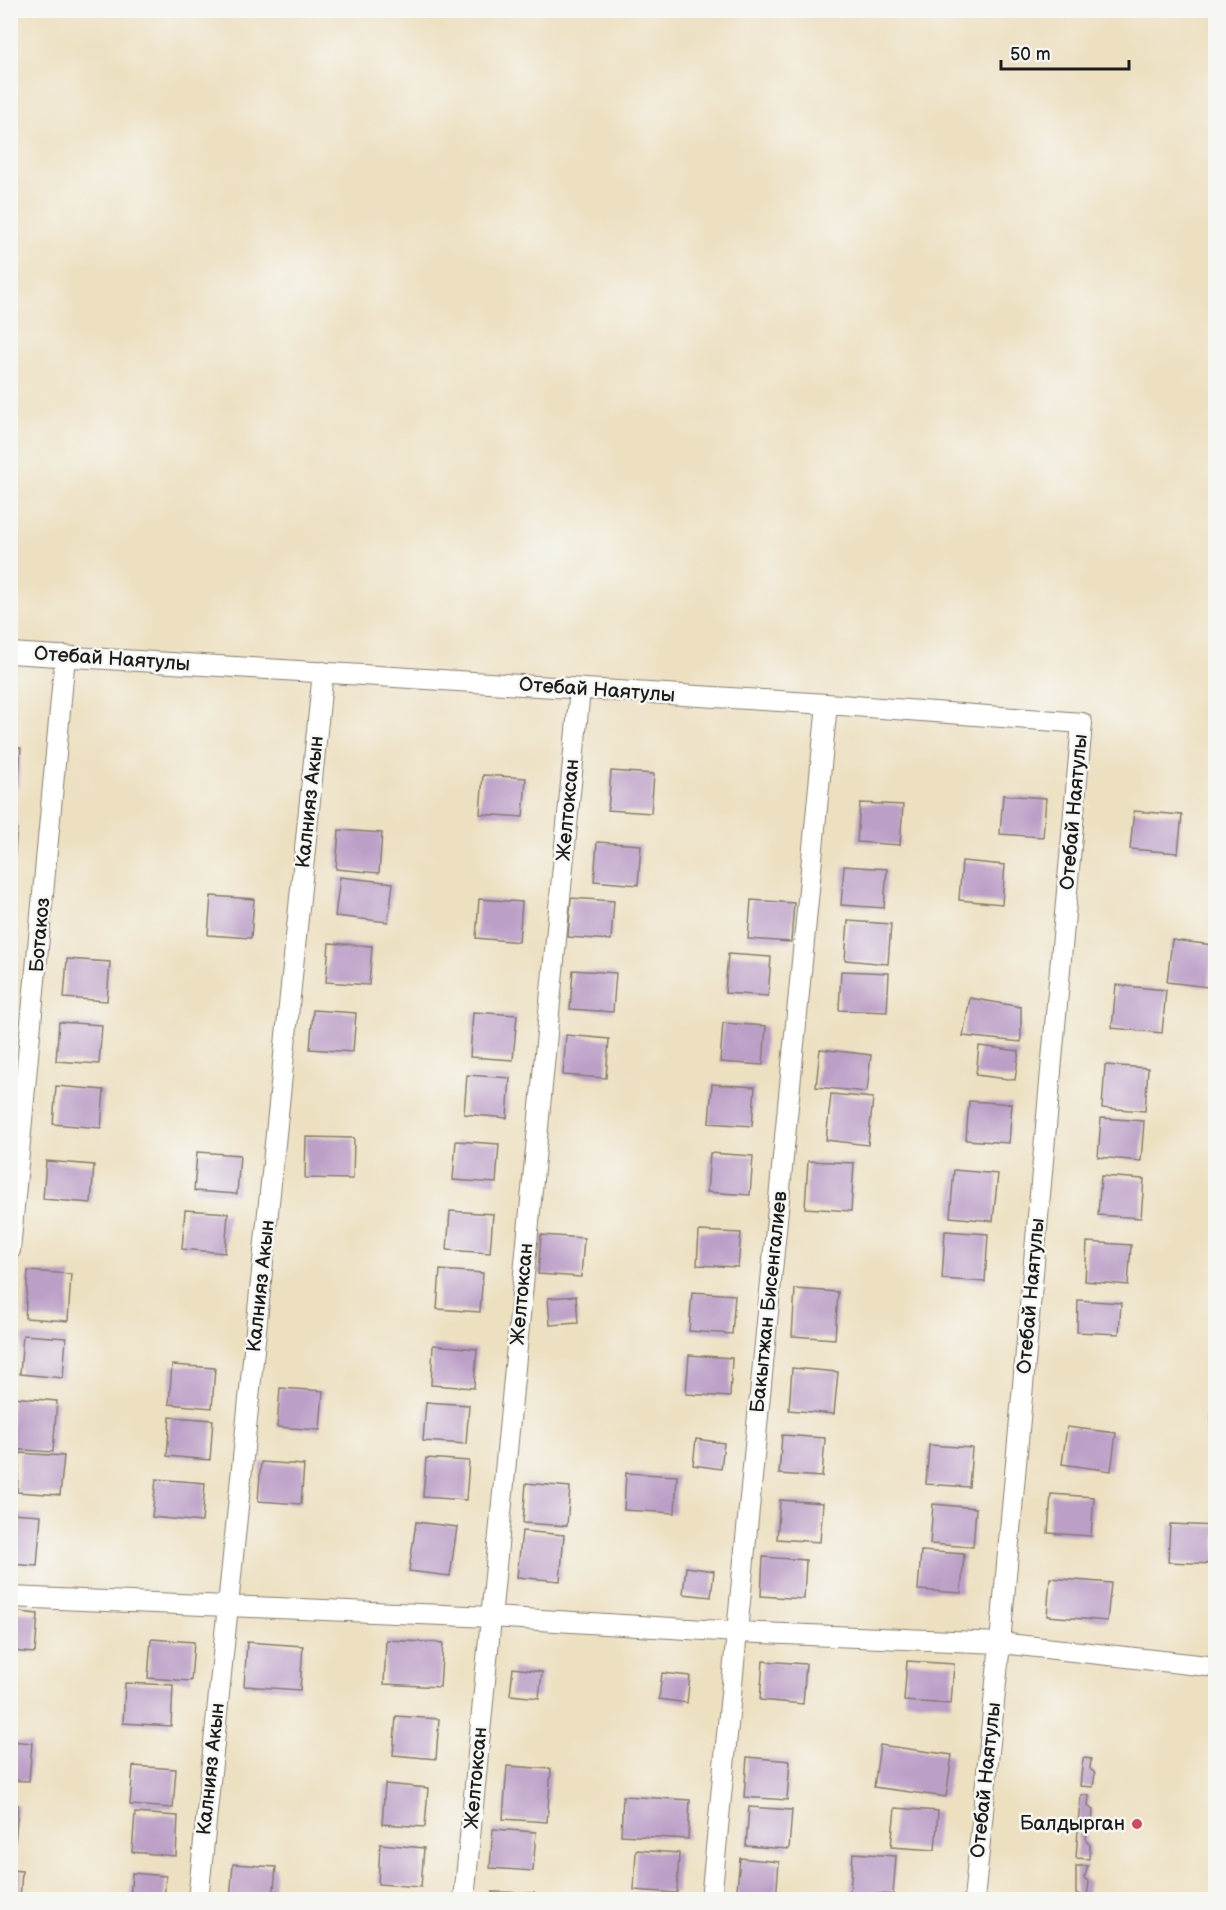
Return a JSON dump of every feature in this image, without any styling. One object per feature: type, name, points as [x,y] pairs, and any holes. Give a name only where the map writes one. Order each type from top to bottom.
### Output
[{"type":"street","name":"Отебай Наятулы","points":[[10,653],[827,704],[1082,723],[1000,1643],[974,1899]]},
{"type":"street","name":"Ботакоз","points":[[10,1250],[66,656]]},
{"type":"street","name":"Калнияз Акын","points":[[198,1899],[323,672]]},
{"type":"street","name":"Желтоксан","points":[[464,1899],[580,689]]},
{"type":"street","name":"Бакытжан Бисенгалиев","points":[[711,1899],[827,704]]},
{"type":"street","points":[[10,1597],[491,1617],[737,1632],[1000,1643],[1215,1667]]},
{"type":"building","points":[[10,747],[21,748],[18,788],[10,788]]},
{"type":"building","points":[[611,771],[654,774],[651,813],[608,810]]},
{"type":"building","points":[[483,775],[526,778],[523,817],[480,814]]},
{"type":"building","points":[[1003,795],[1046,798],[1043,837],[1000,834]]},
{"type":"building","points":[[860,803],[903,805],[900,845],[857,842]]},
{"type":"building","points":[[1134,811],[1182,815],[1178,853],[1130,849]]},
{"type":"building","points":[[10,826],[17,826],[14,865],[10,865]]},
{"type":"building","points":[[339,830],[382,833],[379,873],[336,869]]},
{"type":"building","points":[[597,842],[641,845],[638,885],[594,881]]},
{"type":"building","points":[[962,861],[1005,865],[1002,904],[959,900]]},
{"type":"building","points":[[844,866],[887,869],[884,908],[841,905]]},
{"type":"building","points":[[340,877],[393,883],[388,922],[335,916]]},
{"type":"building","points":[[211,896],[254,899],[251,938],[208,935]]},
{"type":"building","points":[[571,898],[614,901],[611,940],[568,937]]},
{"type":"building","points":[[479,899],[522,902],[519,942],[476,938]]},
{"type":"building","points":[[751,900],[794,903],[791,942],[748,939]]},
{"type":"building","points":[[848,921],[891,924],[888,964],[845,960]]},
{"type":"building","points":[[1172,940],[1213,945],[1208,987],[1167,982]]},
{"type":"building","points":[[329,943],[372,946],[369,985],[326,982]]},
{"type":"building","points":[[728,954],[771,957],[768,996],[725,993]]},
{"type":"building","points":[[67,959],[110,962],[107,1001],[64,998]]},
{"type":"building","points":[[573,970],[616,973],[613,1012],[570,1009]]},
{"type":"building","points":[[841,971],[889,973],[887,1012],[839,1010]]},
{"type":"building","points":[[1116,985],[1166,990],[1162,1033],[1112,1028]]},
{"type":"building","points":[[970,998],[1021,1007],[1021,1042],[963,1036]]},
{"type":"building","points":[[313,1010],[356,1013],[353,1052],[310,1049]]},
{"type":"building","points":[[473,1012],[517,1015],[513,1060],[470,1057]]},
{"type":"building","points":[[59,1022],[102,1025],[99,1064],[56,1061]]},
{"type":"building","points":[[723,1023],[766,1026],[763,1065],[720,1062]]},
{"type":"building","points":[[566,1035],[609,1039],[606,1078],[563,1075]]},
{"type":"building","points":[[979,1046],[1019,1051],[1015,1080],[976,1075]]},
{"type":"building","points":[[820,1049],[871,1055],[867,1092],[816,1087]]},
{"type":"building","points":[[1105,1065],[1148,1068],[1145,1111],[1102,1108]]},
{"type":"building","points":[[467,1075],[510,1078],[507,1118],[464,1114]]},
{"type":"building","points":[[712,1084],[755,1087],[752,1126],[709,1123]]},
{"type":"building","points":[[56,1086],[104,1090],[101,1128],[53,1124]]},
{"type":"building","points":[[831,1094],[873,1098],[868,1145],[826,1140]]},
{"type":"building","points":[[969,1101],[1012,1104],[1009,1143],[966,1140]]},
{"type":"building","points":[[1101,1118],[1144,1121],[1141,1161],[1098,1157]]},
{"type":"building","points":[[306,1137],[354,1138],[353,1179],[305,1178]]},
{"type":"building","points":[[456,1141],[499,1144],[496,1183],[453,1180]]},
{"type":"building","points":[[197,1152],[240,1155],[237,1194],[194,1191]]},
{"type":"building","points":[[710,1153],[753,1156],[750,1195],[707,1192]]},
{"type":"building","points":[[46,1161],[94,1165],[91,1203],[43,1199]]},
{"type":"building","points":[[808,1161],[854,1163],[851,1211],[805,1208]]},
{"type":"building","points":[[954,1170],[998,1174],[993,1221],[950,1217]]},
{"type":"building","points":[[1101,1176],[1144,1179],[1141,1218],[1098,1215]]},
{"type":"building","points":[[185,1210],[228,1213],[225,1253],[182,1249]]},
{"type":"building","points":[[450,1211],[493,1214],[490,1253],[447,1250]]},
{"type":"building","points":[[699,1231],[741,1233],[738,1267],[697,1265]]},
{"type":"building","points":[[945,1231],[988,1234],[985,1282],[942,1279]]},
{"type":"building","points":[[541,1235],[584,1238],[581,1277],[538,1274]]},
{"type":"building","points":[[1087,1242],[1131,1245],[1128,1285],[1085,1281]]},
{"type":"building","points":[[440,1270],[483,1273],[480,1312],[437,1309]]},
{"type":"building","points":[[28,1271],[71,1274],[68,1321],[25,1318]]},
{"type":"building","points":[[795,1289],[838,1292],[835,1339],[792,1336]]},
{"type":"building","points":[[692,1292],[735,1295],[732,1334],[689,1331]]},
{"type":"building","points":[[576,1296],[578,1323],[550,1325],[548,1298]]},
{"type":"building","points":[[1078,1300],[1121,1303],[1119,1334],[1077,1332]]},
{"type":"building","points":[[23,1335],[66,1338],[63,1378],[20,1374]]},
{"type":"building","points":[[433,1345],[477,1349],[474,1388],[431,1385]]},
{"type":"building","points":[[689,1355],[732,1358],[730,1397],[686,1394]]},
{"type":"building","points":[[172,1365],[215,1368],[212,1408],[169,1404]]},
{"type":"building","points":[[792,1368],[838,1372],[834,1414],[789,1410]]},
{"type":"building","points":[[280,1388],[323,1391],[320,1430],[277,1427]]},
{"type":"building","points":[[12,1397],[57,1401],[53,1452],[10,1449]]},
{"type":"building","points":[[426,1402],[469,1405],[466,1444],[423,1441]]},
{"type":"building","points":[[1212,1406],[1216,1406],[1216,1441],[1210,1441]]},
{"type":"building","points":[[170,1417],[213,1420],[210,1460],[167,1456]]},
{"type":"building","points":[[1067,1427],[1116,1433],[1111,1471],[1062,1464]]},
{"type":"building","points":[[782,1435],[825,1438],[822,1477],[779,1474]]},
{"type":"building","points":[[696,1439],[724,1443],[721,1469],[693,1465]]},
{"type":"building","points":[[929,1445],[972,1448],[969,1487],[926,1484]]},
{"type":"building","points":[[1212,1445],[1216,1446],[1216,1485],[1209,1485]]},
{"type":"building","points":[[20,1453],[64,1456],[60,1495],[17,1492]]},
{"type":"building","points":[[426,1458],[469,1461],[466,1500],[423,1497]]},
{"type":"building","points":[[261,1462],[304,1465],[301,1504],[258,1501]]},
{"type":"building","points":[[626,1473],[677,1476],[675,1513],[624,1510]]},
{"type":"building","points":[[156,1479],[205,1483],[202,1522],[152,1517]]},
{"type":"building","points":[[526,1483],[570,1487],[567,1526],[523,1523]]},
{"type":"building","points":[[1051,1494],[1094,1497],[1091,1536],[1048,1533]]},
{"type":"building","points":[[780,1500],[823,1503],[820,1542],[777,1539]]},
{"type":"building","points":[[933,1504],[976,1508],[973,1547],[930,1544]]},
{"type":"building","points":[[10,1513],[41,1515],[37,1566],[10,1564]]},
{"type":"building","points":[[416,1522],[457,1527],[450,1576],[409,1571]]},
{"type":"building","points":[[1170,1524],[1216,1526],[1216,1564],[1168,1562]]},
{"type":"building","points":[[522,1531],[564,1535],[560,1581],[517,1577]]},
{"type":"building","points":[[921,1551],[964,1554],[961,1593],[918,1590]]},
{"type":"building","points":[[763,1557],[806,1560],[804,1599],[761,1596]]},
{"type":"building","points":[[686,1567],[714,1571],[711,1597],[683,1594]]},
{"type":"building","points":[[1050,1578],[1111,1583],[1107,1621],[1047,1616]]},
{"type":"building","points":[[10,1611],[38,1614],[35,1653],[10,1651]]},
{"type":"building","points":[[151,1639],[194,1642],[191,1681],[148,1678]]},
{"type":"building","points":[[386,1640],[443,1643],[440,1687],[384,1684]]},
{"type":"building","points":[[247,1642],[303,1646],[300,1690],[244,1686]]},
{"type":"building","points":[[763,1661],[806,1664],[803,1704],[760,1700]]},
{"type":"building","points":[[907,1661],[954,1664],[951,1704],[904,1701]]},
{"type":"building","points":[[513,1668],[542,1672],[539,1698],[510,1695]]},
{"type":"building","points":[[662,1673],[690,1676],[687,1703],[659,1699]]},
{"type":"building","points":[[125,1683],[173,1685],[171,1726],[123,1723]]},
{"type":"building","points":[[396,1716],[439,1719],[436,1759],[393,1755]]},
{"type":"building","points":[[10,1741],[32,1743],[29,1781],[10,1780]]},
{"type":"building","points":[[880,1745],[952,1755],[946,1797],[874,1787]]},
{"type":"building","points":[[747,1757],[790,1761],[787,1800],[744,1797]]},
{"type":"building","points":[[1083,1758],[1091,1759],[1090,1769],[1095,1773],[1093,1787],[1080,1786]]},
{"type":"building","points":[[133,1766],[176,1769],[173,1808],[130,1805]]},
{"type":"building","points":[[507,1766],[551,1769],[547,1822],[503,1819]]},
{"type":"building","points":[[385,1784],[428,1788],[425,1827],[382,1824]]},
{"type":"building","points":[[1081,1795],[1089,1795],[1088,1806],[1093,1810],[1092,1824],[1078,1823]]},
{"type":"building","points":[[623,1796],[690,1800],[688,1839],[621,1835]]},
{"type":"building","points":[[10,1804],[18,1805],[15,1844],[10,1843]]},
{"type":"building","points":[[749,1807],[792,1810],[789,1849],[746,1846]]},
{"type":"building","points":[[895,1808],[938,1811],[935,1850],[891,1847]]},
{"type":"building","points":[[135,1813],[178,1816],[176,1856],[132,1852]]},
{"type":"building","points":[[493,1829],[536,1832],[533,1871],[490,1868]]},
{"type":"building","points":[[1078,1830],[1087,1830],[1086,1841],[1090,1845],[1089,1859],[1076,1858]]},
{"type":"building","points":[[380,1844],[424,1848],[421,1887],[378,1884]]},
{"type":"building","points":[[636,1850],[679,1853],[677,1893],[634,1890]]},
{"type":"building","points":[[853,1853],[896,1856],[893,1895],[850,1892]]},
{"type":"building","points":[[740,1858],[779,1862],[776,1900],[736,1900]]},
{"type":"building","points":[[233,1864],[276,1867],[273,1900],[230,1900]]},
{"type":"building","points":[[1076,1866],[1088,1866],[1084,1878],[1089,1882],[1087,1896],[1076,1894]]},
{"type":"building","points":[[10,1870],[22,1871],[20,1900],[10,1900]]},
{"type":"building","points":[[132,1873],[166,1876],[164,1900],[130,1900]]},
{"type":"building","points":[[492,1892],[534,1893],[534,1900],[491,1900]]},
{"type":"place","name":"Балдырган","points":[[1137,1824]]}]
